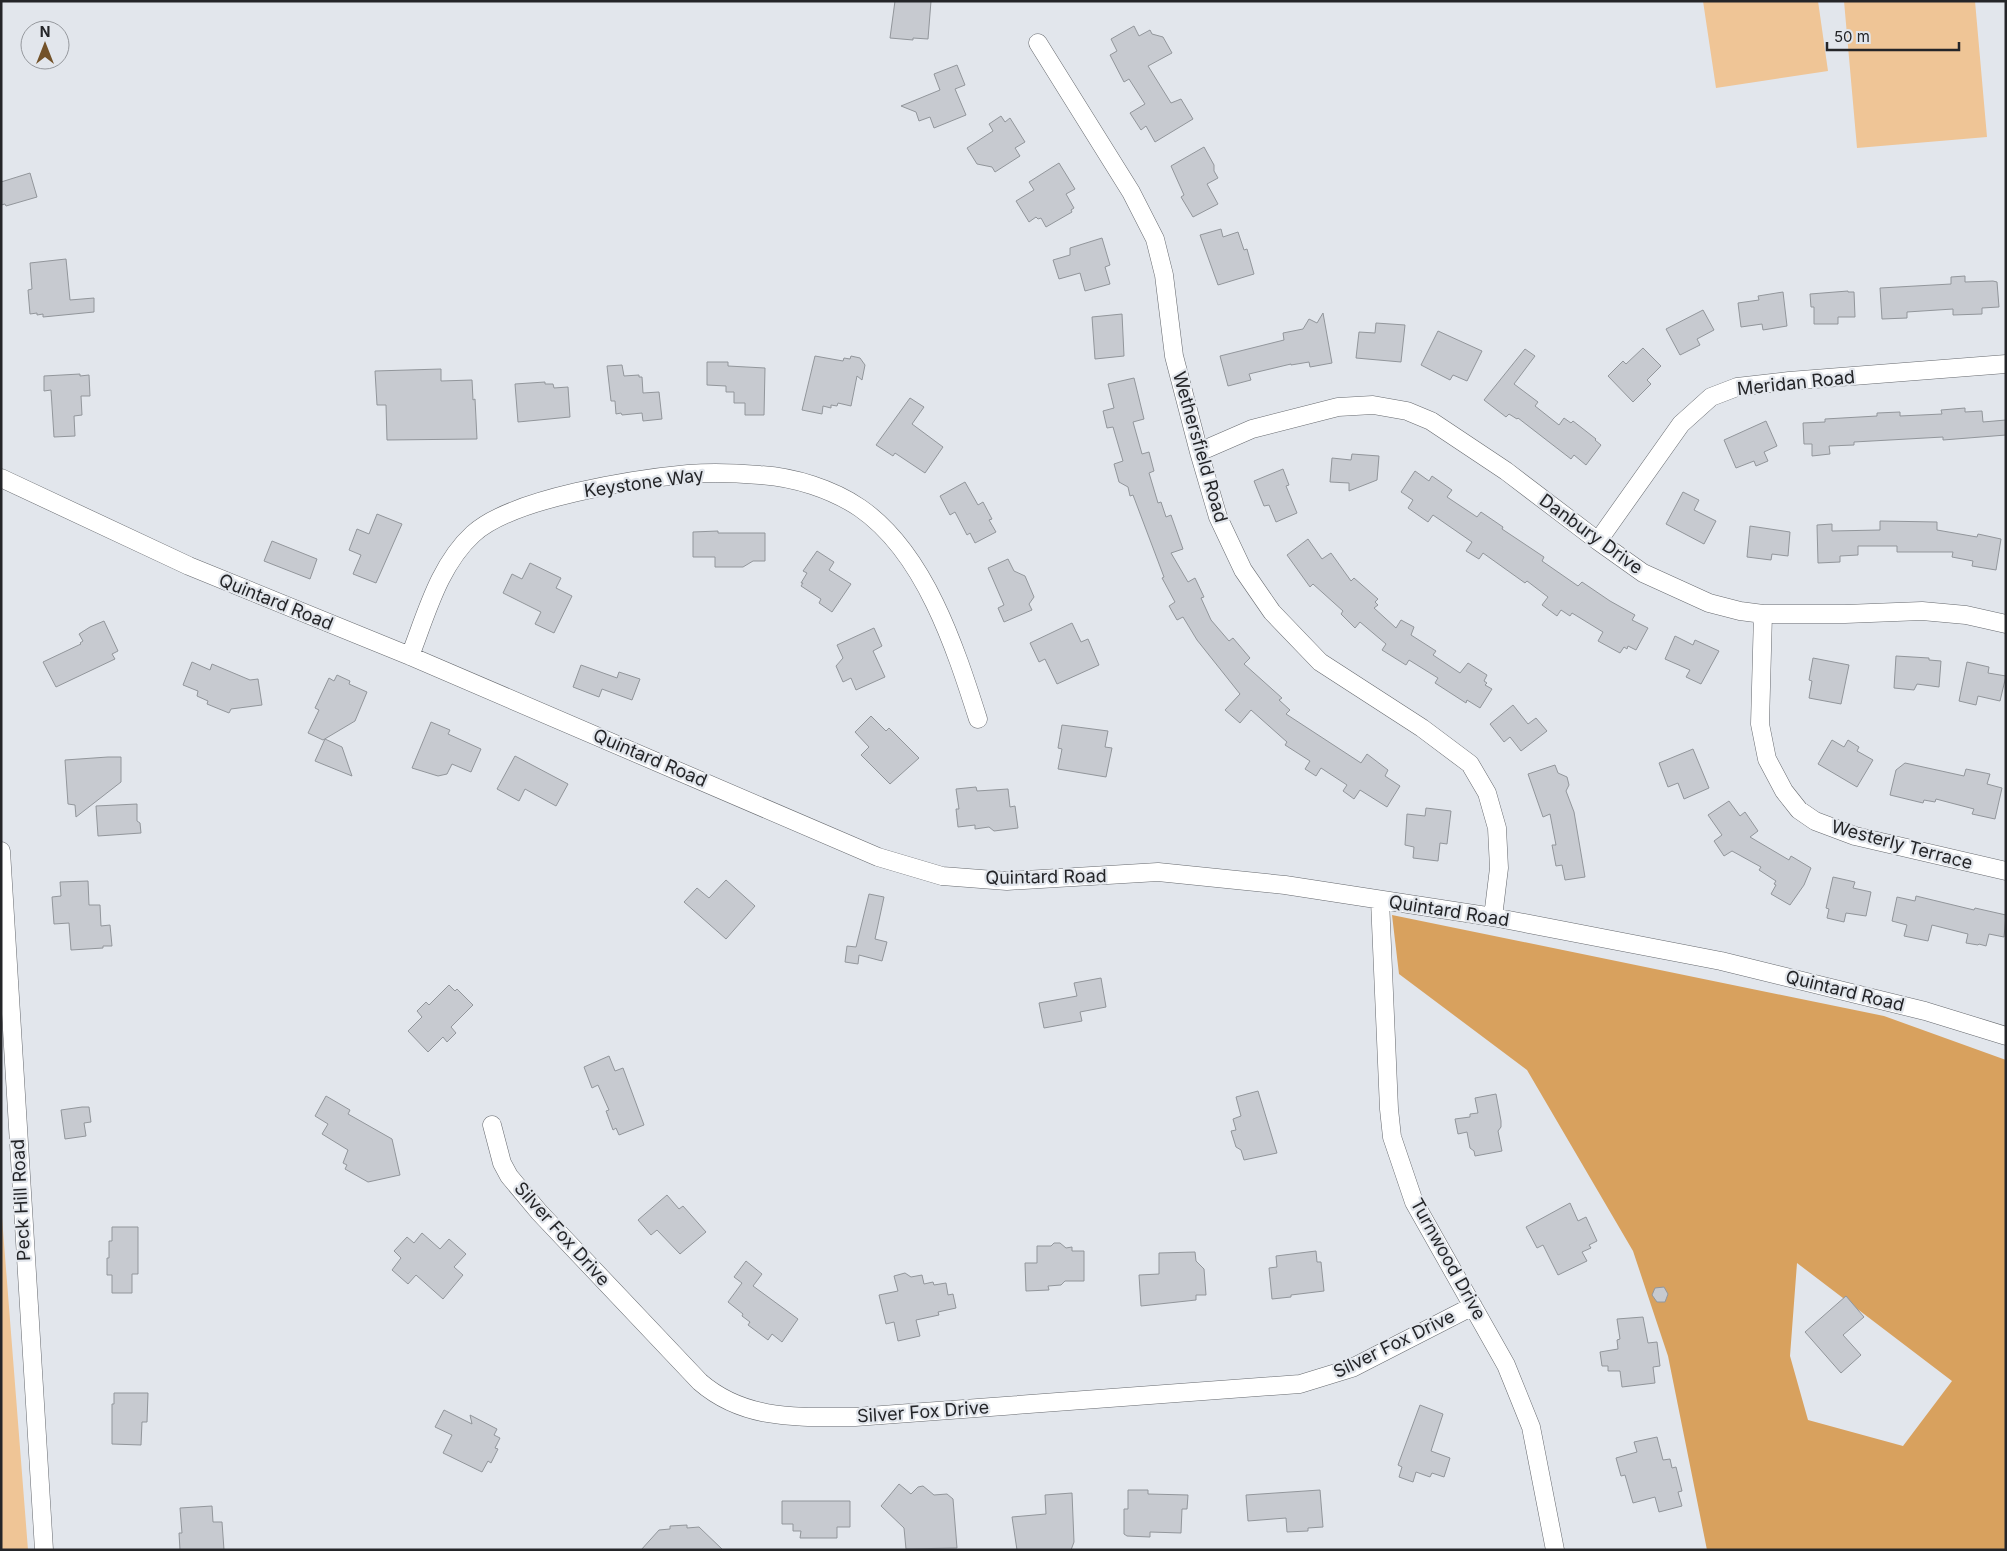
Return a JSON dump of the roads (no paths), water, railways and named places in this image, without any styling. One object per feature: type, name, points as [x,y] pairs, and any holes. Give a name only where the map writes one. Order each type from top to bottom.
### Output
[{"type":"street","name":"Wethersfield Road","points":[[1038,42],[1131,192],[1155,239],[1164,275],[1174,356],[1199,452],[1218,518],[1243,570],[1272,612],[1320,662],[1422,728],[1470,764],[1487,793],[1497,828],[1499,868],[1493,917]]},
{"type":"street","name":"Meridan Road","points":[[1598,541],[1681,424],[1711,397],[1737,387],[1789,381],[2006,364]]},
{"type":"street","name":"Danbury Drive","points":[[1199,452],[1252,429],[1338,407],[1373,404],[1407,411],[1431,421],[1506,471],[1643,573],[1709,602],[1740,611],[1762,614],[1845,614],[1922,611],[1966,615],[2006,624]]},
{"type":"street","name":"Keystone Way","points":[[410,656],[437,586],[455,555],[473,533],[506,513],[565,495],[628,482],[690,474],[760,475],[790,479],[834,493],[861,509],[892,537],[917,570],[943,624],[964,676],[978,719]]},
{"type":"street","name":"Quintard Road","points":[[1,478],[189,566],[410,656],[878,857],[942,876],[1007,881],[1158,872],[1285,885],[1493,917],[1721,961],[1926,1011],[2006,1036]]},
{"type":"street","name":"Westerly Terrace","points":[[1762,614],[1760,724],[1767,759],[1784,791],[1799,810],[1815,821],[1855,836],[2006,871]]},
{"type":"street","name":"Peck Hill Road","points":[[1,850],[44,1550]]},
{"type":"street","name":"Turnwood Drive","points":[[1380,900],[1389,1109],[1392,1137],[1414,1202],[1506,1365],[1530,1427],[1536,1449],[1554,1550]]},
{"type":"street","name":"Silver Fox Drive","points":[[492,1125],[502,1163],[509,1176],[539,1212],[700,1382],[713,1394],[747,1410],[787,1418],[855,1418],[1300,1384],[1352,1368],[1473,1306]]}]
